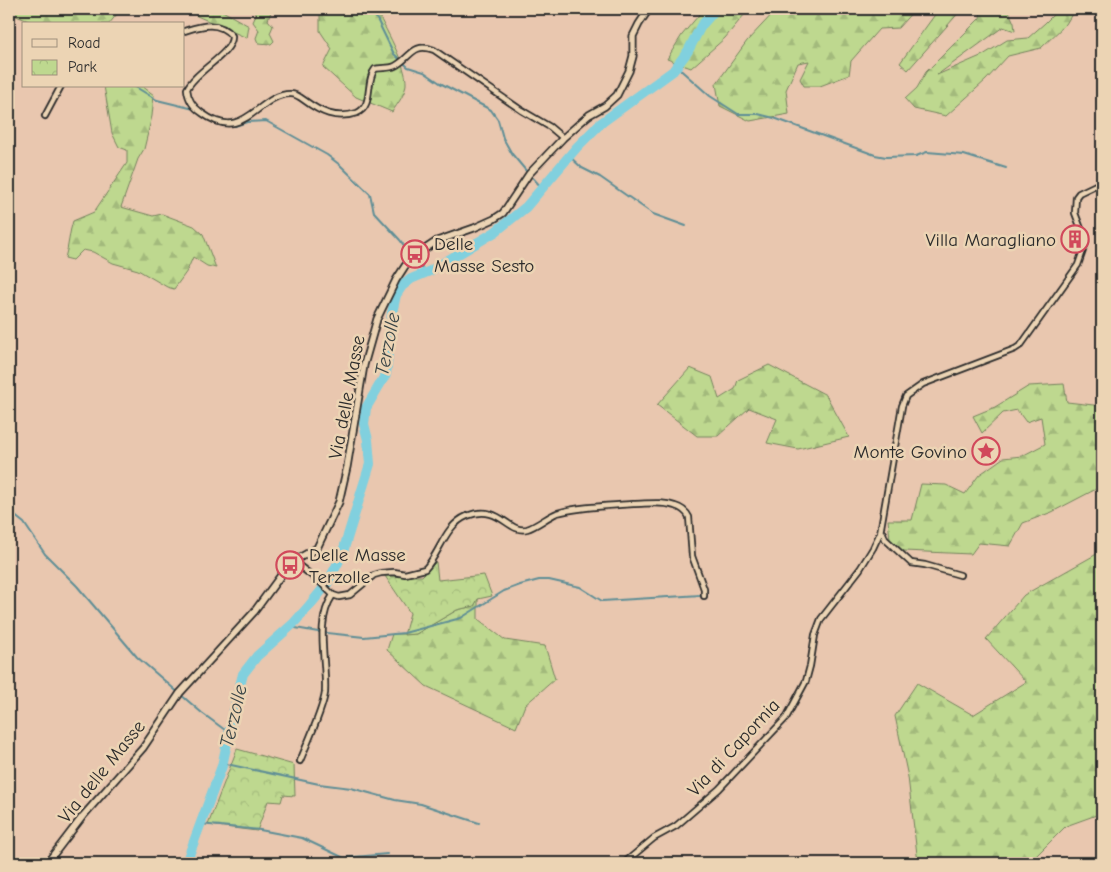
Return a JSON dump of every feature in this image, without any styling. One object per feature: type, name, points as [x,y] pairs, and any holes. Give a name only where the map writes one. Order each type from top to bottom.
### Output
[{"type":"street","name":"Via delle Masse","points":[[47,863],[83,816],[143,748],[180,693],[254,612],[293,561],[317,548],[338,502],[348,467],[364,365],[377,319],[396,280],[412,258],[435,242],[481,225],[503,212],[529,174],[563,138],[589,115],[605,106],[617,95],[629,71],[633,56],[633,36],[649,9]]},
{"type":"street","points":[[185,31],[204,25],[216,25],[232,36],[232,42],[227,49],[195,76],[187,88],[190,102],[213,121],[220,123],[241,122],[272,100],[289,94],[295,94],[317,110],[333,116],[345,116],[357,112],[363,109],[366,103],[371,76],[375,69],[396,66],[418,48],[426,48],[434,50],[521,110],[550,127],[563,138]]},
{"type":"street","points":[[45,116],[60,88]]},
{"type":"street","name":"Via di Capornia","points":[[624,863],[654,838],[676,826],[719,789],[786,718],[806,681],[815,635],[821,619],[860,569],[880,533],[902,406],[906,396],[923,384],[1021,345],[1078,265],[1084,252],[1086,242],[1075,213],[1076,197],[1079,193],[1102,182]]},
{"type":"street","points":[[293,561],[332,594],[339,597],[347,596],[380,573],[411,573],[426,569],[451,528],[466,516],[489,512],[496,514],[518,529],[524,530],[557,514],[579,508],[660,503],[681,508],[689,517],[692,556],[704,589],[704,596]]},
{"type":"street","points":[[880,533],[911,563],[960,575]]},
{"type":"street","points":[[300,761],[324,694],[323,644],[325,617],[326,605],[332,594]]},
{"type":"green space","points":[[9,9],[121,9],[111,22],[31,22],[9,13]]},
{"type":"green space","points":[[189,9],[219,9],[249,26],[247,38],[197,16]]},
{"type":"green space","points":[[254,9],[272,9],[268,20],[273,26],[270,33],[274,41],[271,44],[258,43],[256,38],[259,30],[253,22],[256,15]]},
{"type":"green space","points":[[320,9],[375,9],[394,46],[405,76],[404,92],[392,112],[356,97],[323,67],[332,49],[320,31]]},
{"type":"green space","points":[[704,9],[749,9],[725,38],[691,68],[667,59],[682,35]]},
{"type":"green space","points":[[777,9],[915,9],[898,28],[879,29],[851,61],[849,75],[820,86],[804,86],[800,79],[809,61],[798,63],[786,90],[789,114],[750,121],[720,106],[716,84],[747,41]]},
{"type":"green space","points":[[939,9],[962,9],[908,70],[900,63]]},
{"type":"green space","points":[[981,9],[1008,9],[1015,31],[1003,27],[937,75],[983,55],[1007,40],[1028,38],[1059,9],[1075,9],[1066,24],[1041,48],[1008,56],[986,80],[946,116],[914,109],[905,99],[917,88],[926,72],[980,18]]},
{"type":"green space","points":[[104,88],[145,88],[154,95],[152,116],[144,149],[138,159],[121,207],[153,216],[162,214],[194,226],[203,234],[216,268],[207,266],[193,257],[187,271],[174,289],[138,270],[113,263],[93,252],[83,250],[73,260],[65,258],[73,221],[94,212],[127,163],[127,150],[119,147],[112,133]]},
{"type":"green space","points":[[769,365],[826,395],[849,437],[798,449],[767,443],[777,419],[749,408],[718,436],[697,436],[657,405],[690,368],[712,377],[719,399],[735,389],[738,380]]},
{"type":"green space","points":[[1064,384],[1067,402],[1102,406],[1102,486],[1052,512],[1023,523],[1010,546],[979,543],[971,554],[904,551],[890,539],[888,520],[912,520],[921,484],[946,485],[965,494],[979,475],[1003,458],[1022,456],[1045,444],[1041,417],[1026,422],[1017,410],[1003,413],[982,433],[973,416],[995,407],[1029,386]]},
{"type":"green space","points":[[1102,551],[1102,813],[1066,826],[1029,863],[918,863],[908,777],[895,716],[917,683],[973,715],[1026,682],[986,639],[1024,595]]},
{"type":"green space","points":[[436,562],[438,580],[484,575],[492,596],[478,599],[474,606],[457,610],[416,634],[404,635],[410,613],[385,576],[422,576]]},
{"type":"green space","points":[[478,599],[478,619],[505,640],[545,646],[555,679],[525,705],[516,728],[426,686],[387,650],[392,634],[416,634],[457,610],[474,606]]},
{"type":"green space","points":[[237,749],[294,765],[295,796],[283,795],[281,802],[268,801],[257,831],[208,825]]},
{"type":"waterway","points":[[372,9],[394,54],[408,67],[424,72],[440,83],[491,110],[498,120],[503,138],[512,154],[527,172]]},
{"type":"waterway","name":"Terzolle","points":[[186,863],[222,766],[243,674],[257,656],[293,624],[309,606],[327,584],[342,555],[370,464],[368,440],[364,424],[366,408],[386,374],[392,313],[396,295],[402,286],[411,279],[430,271],[495,232],[526,207],[577,147],[601,123],[673,71],[688,51],[701,26],[716,9]]},
{"type":"waterway","points":[[676,66],[710,96],[738,114],[758,114],[774,118],[875,155],[886,157],[916,156],[927,152],[964,155],[1006,168]]},
{"type":"waterway","points":[[137,88],[157,100],[194,109]]},
{"type":"waterway","points":[[220,124],[235,126],[247,122],[266,121],[327,155],[370,194],[374,212],[420,263],[425,274]]},
{"type":"waterway","points":[[569,156],[582,168],[600,177],[653,214],[686,226]]},
{"type":"waterway","points":[[533,178],[542,188]]},
{"type":"waterway","points":[[9,511],[24,523],[45,554],[77,586],[137,657],[202,713],[229,733]]},
{"type":"waterway","points":[[290,627],[364,637],[404,633],[461,618],[504,591],[539,580],[549,580],[580,587],[602,601],[701,595]]},
{"type":"waterway","points":[[222,763],[319,784],[351,788],[395,800],[421,804],[479,823]]},
{"type":"waterway","points":[[200,824],[260,830],[302,838],[344,858],[387,854]]},
{"type":"place","name":"Villa Maragliano","points":[[1075,239]]},
{"type":"place","name":"Delle Masse Sesto","points":[[415,254]]},
{"type":"place","name":"Monte Govino","points":[[986,451]]},
{"type":"place","name":"Delle Masse Terzolle","points":[[290,565]]}]
